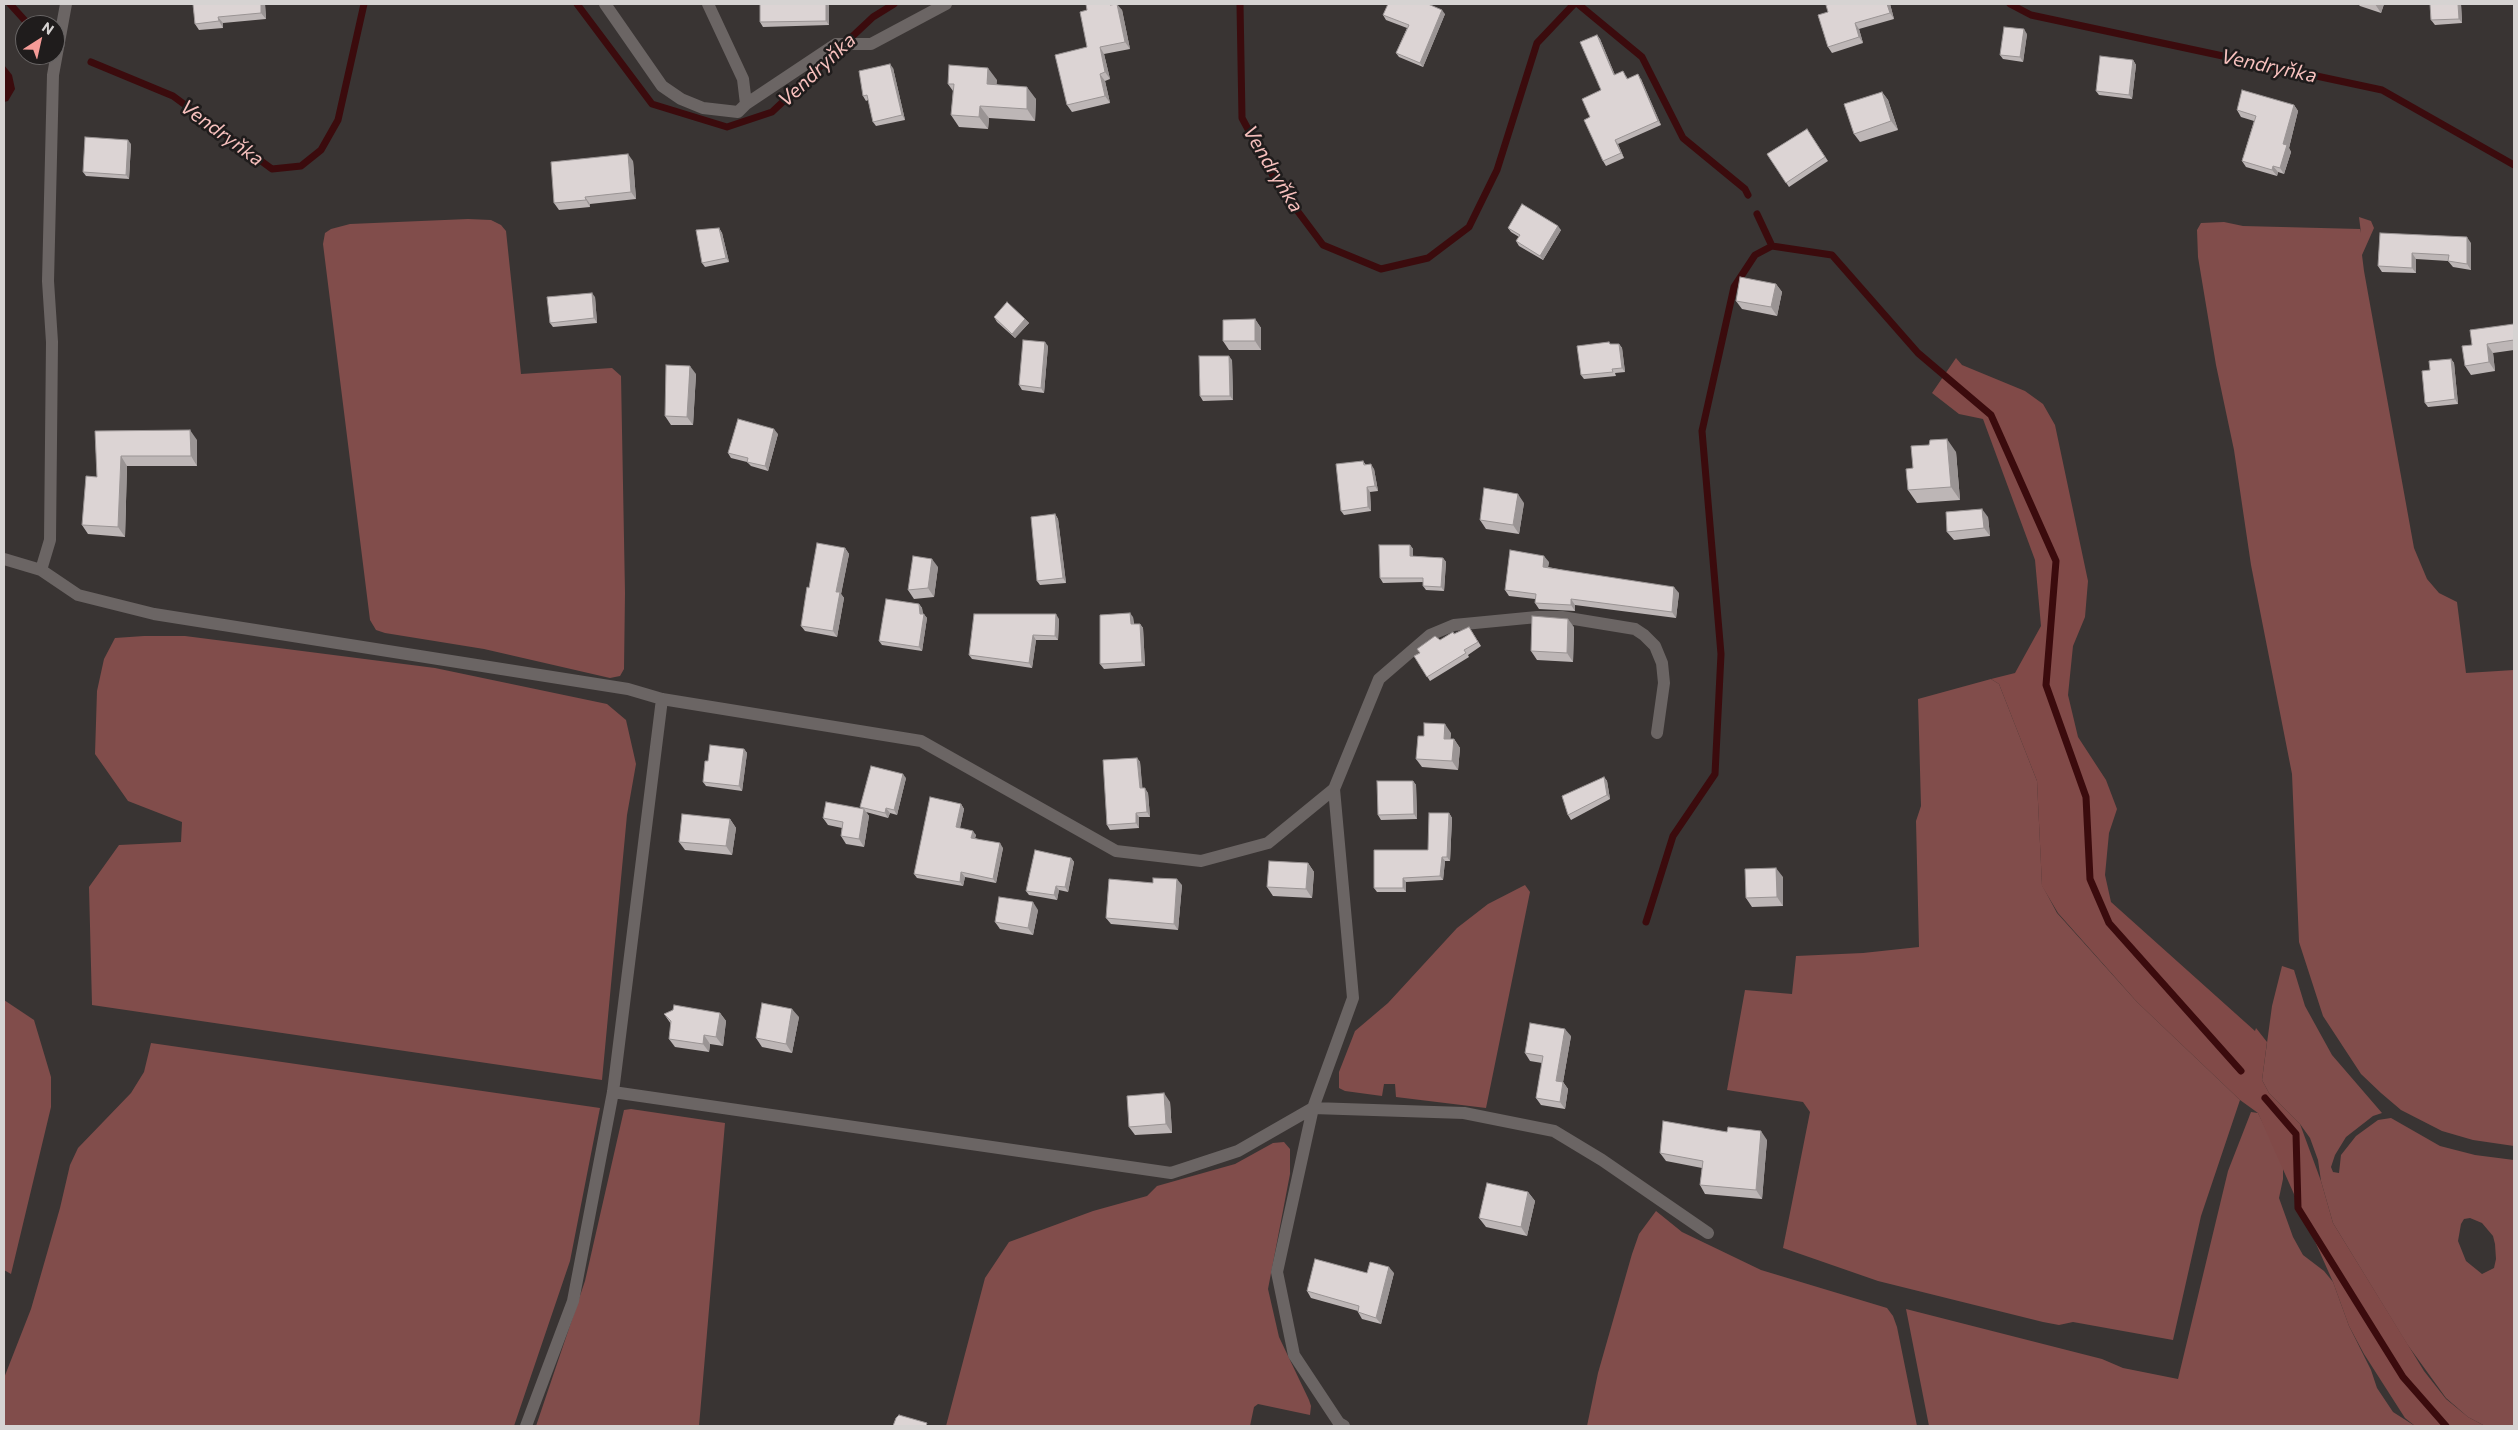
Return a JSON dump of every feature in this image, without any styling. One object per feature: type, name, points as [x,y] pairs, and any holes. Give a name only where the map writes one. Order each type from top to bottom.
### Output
[{"type":"street","points":[[41,570],[50,540],[52,342],[48,281],[53,75],[66,4]]},
{"type":"street","points":[[605,4],[662,86],[681,99],[703,108],[738,112],[746,104],[836,44],[871,44],[946,4]]},
{"type":"street","points":[[708,4],[743,79],[746,104]]},
{"type":"street","points":[[4,560],[41,570],[78,595],[154,614],[628,690],[662,698],[921,741],[1116,851],[1201,861],[1268,843],[1334,789]]},
{"type":"street","points":[[1344,1426],[1339,1423],[1294,1355],[1277,1272],[1313,1108],[1353,998],[1334,789],[1379,679],[1430,635],[1454,624],[1537,616],[1562,617],[1635,629],[1644,634],[1655,646],[1662,663],[1664,683],[1657,734]]},
{"type":"street","points":[[526,1426],[573,1301],[613,1092],[662,698]]},
{"type":"street","points":[[613,1092],[1171,1173],[1238,1150],[1313,1108],[1464,1113],[1554,1131],[1602,1160],[1708,1233]]},
{"type":"shaded area","points":[[4,65],[12,75],[15,89],[8,101],[4,102]]},
{"type":"shaded area","points":[[2359,217],[2371,221],[2374,228],[2362,255],[2364,271],[2414,548],[2427,579],[2439,593],[2457,602],[2466,673],[2514,670],[2514,1146],[2473,1140],[2442,1131],[2401,1110],[2381,1093],[2361,1074],[2323,1016],[2299,942],[2292,774],[2251,565],[2234,450],[2216,365],[2198,257],[2197,230],[2201,223],[2224,222],[2243,226],[2360,229],[2361,233]]},
{"type":"shaded area","points":[[468,219],[491,220],[501,225],[506,231],[521,374],[612,368],[621,376],[625,593],[624,669],[620,676],[610,678],[484,649],[385,633],[376,630],[370,620],[323,244],[325,233],[331,229],[350,224]]},
{"type":"shaded area","points":[[1956,358],[1962,365],[2025,391],[2043,404],[2055,425],[2088,581],[2085,617],[2073,646],[2068,695],[2078,737],[2106,780],[2117,809],[2109,833],[2105,875],[2111,902],[2255,1031],[2256,1028],[2267,1042],[2262,1080],[2269,1093],[2300,1124],[2321,1181],[2333,1223],[2424,1371],[2446,1399],[2468,1417],[2485,1426],[2415,1426],[2405,1418],[2364,1354],[2349,1326],[2333,1282],[2258,1113],[2240,1100],[2137,1002],[2058,913],[2042,886],[2037,781],[1999,684],[1991,679],[2015,673],[2041,626],[2035,560],[1983,419],[1959,414],[1932,393]]},
{"type":"shaded area","points":[[185,636],[435,668],[607,704],[626,720],[636,764],[627,815],[602,1080],[92,1005],[89,887],[119,845],[181,842],[182,822],[128,801],[95,754],[97,691],[104,659],[115,638]]},
{"type":"shaded area","points":[[1991,679],[1999,684],[2037,781],[2042,885],[2057,913],[2137,1002],[2240,1100],[2201,1216],[2173,1340],[2073,1322],[2059,1325],[2043,1322],[1878,1281],[1783,1248],[1810,1112],[1803,1102],[1727,1090],[1745,990],[1792,994],[1796,956],[1863,953],[1919,947],[1916,821],[1921,806],[1918,699]]},
{"type":"shaded area","points":[[1525,885],[1530,892],[1486,1108],[1396,1097],[1395,1084],[1384,1084],[1382,1096],[1345,1091],[1339,1088],[1339,1072],[1355,1031],[1388,1003],[1457,928],[1488,904]]},
{"type":"shaded area","points":[[2282,966],[2294,970],[2305,1006],[2332,1055],[2382,1113],[2373,1116],[2346,1137],[2335,1155],[2331,1167],[2333,1172],[2339,1173],[2341,1155],[2356,1136],[2378,1120],[2391,1118],[2440,1146],[2475,1155],[2514,1160],[2514,1426],[2485,1426],[2468,1417],[2446,1398],[2407,1344],[2333,1223],[2321,1181],[2318,1160],[2310,1138],[2300,1124],[2269,1093],[2262,1080],[2272,1006]],"holes":[[[2470,1218],[2482,1223],[2493,1236],[2496,1259],[2494,1268],[2482,1274],[2466,1261],[2458,1241],[2461,1224],[2464,1219]]]},
{"type":"shaded area","points":[[4,1000],[34,1020],[51,1077],[51,1107],[11,1274],[4,1270]]},
{"type":"shaded area","points":[[151,1043],[600,1108],[570,1261],[514,1426],[4,1425],[4,1378],[31,1309],[60,1208],[70,1165],[78,1148],[131,1093],[144,1072]]},
{"type":"shaded area","points":[[631,1109],[725,1123],[699,1426],[536,1426],[585,1281],[624,1110]]},
{"type":"shaded area","points":[[2251,1112],[2258,1113],[2283,1163],[2283,1179],[2279,1198],[2293,1237],[2303,1255],[2324,1271],[2333,1282],[2349,1326],[2371,1370],[2377,1388],[2393,1412],[2415,1426],[1929,1426],[1906,1309],[2102,1359],[2123,1368],[2178,1379],[2228,1171]]},
{"type":"shaded area","points":[[1284,1142],[1290,1149],[1290,1174],[1268,1289],[1279,1337],[1309,1400],[1311,1406],[1310,1415],[1258,1404],[1254,1407],[1250,1426],[946,1426],[985,1278],[1009,1242],[1093,1211],[1147,1196],[1157,1186],[1235,1164],[1273,1143]]},
{"type":"shaded area","points":[[1656,1211],[1682,1232],[1761,1270],[1887,1308],[1893,1316],[1897,1327],[1917,1426],[1587,1426],[1598,1373],[1632,1254],[1639,1234]]},
{"type":"building","points":[[193,4],[261,4],[261,13],[218,17],[219,21],[195,24]]},
{"type":"building","points":[[760,4],[826,4],[826,21],[760,22]]},
{"type":"building","points":[[1086,4],[1117,4],[1125,42],[1100,47],[1105,72],[1100,74],[1105,96],[1067,105],[1055,55],[1087,47],[1080,12],[1087,10]]},
{"type":"building","points":[[1388,4],[1428,4],[1442,10],[1420,63],[1396,53],[1409,25],[1383,15]]},
{"type":"building","points":[[1887,4],[1890,13],[1855,23],[1859,37],[1828,47],[1818,15],[1828,12],[1826,5]]},
{"type":"building","points":[[2430,4],[2458,4],[2459,19],[2431,20]]},
{"type":"building","points":[[2004,27],[2024,29],[2020,57],[2000,55]]},
{"type":"building","points":[[1597,35],[1614,75],[1623,71],[1627,79],[1638,74],[1658,121],[1615,140],[1621,153],[1603,161],[1584,120],[1590,117],[1582,99],[1601,90],[1580,42]]},
{"type":"building","points":[[2100,56],[2133,60],[2129,95],[2096,91]]},
{"type":"building","points":[[890,64],[902,115],[873,122],[867,95],[863,96],[859,71]]},
{"type":"building","points":[[949,65],[988,68],[987,84],[1027,87],[1027,109],[980,106],[979,117],[951,115],[954,84],[948,84]]},
{"type":"building","points":[[2242,90],[2294,105],[2283,144],[2287,145],[2280,168],[2273,166],[2272,170],[2242,161],[2256,116],[2237,110]]},
{"type":"building","points":[[1882,92],[1891,121],[1854,134],[1844,104]]},
{"type":"building","points":[[1807,129],[1825,157],[1786,183],[1767,154]]},
{"type":"building","points":[[85,137],[128,140],[126,175],[83,172]]},
{"type":"building","points":[[628,154],[631,192],[585,197],[586,200],[554,203],[551,162]]},
{"type":"building","points":[[1522,204],[1558,226],[1540,256],[1516,241],[1520,235],[1508,228]]},
{"type":"building","points":[[719,228],[726,258],[702,263],[696,230]]},
{"type":"building","points":[[2380,233],[2467,237],[2467,264],[2448,261],[2449,255],[2412,253],[2412,268],[2378,266]]},
{"type":"building","points":[[1740,277],[1776,284],[1771,307],[1736,301]]},
{"type":"building","points":[[592,293],[594,318],[550,323],[547,297]]},
{"type":"building","points":[[1007,302],[1025,319],[1012,334],[994,317]]},
{"type":"building","points":[[1255,319],[1255,341],[1223,341],[1223,320]]},
{"type":"building","points":[[2514,324],[2514,340],[2487,344],[2489,362],[2465,366],[2462,346],[2472,345],[2470,330]]},
{"type":"building","points":[[1023,340],[1045,342],[1041,388],[1019,385]]},
{"type":"building","points":[[1609,342],[1610,344],[1619,344],[1622,368],[1612,369],[1613,372],[1581,375],[1577,346]]},
{"type":"building","points":[[1199,356],[1229,356],[1230,396],[1200,396]]},
{"type":"building","points":[[2451,359],[2455,399],[2425,403],[2422,371],[2430,370],[2429,361]]},
{"type":"building","points":[[666,365],[690,366],[687,417],[665,416]]},
{"type":"building","points":[[738,419],[774,429],[765,466],[747,462],[748,458],[728,453]]},
{"type":"building","points":[[190,430],[191,456],[121,456],[118,527],[82,525],[86,476],[97,477],[95,431]]},
{"type":"building","points":[[1947,439],[1951,487],[1908,490],[1906,469],[1913,468],[1911,446],[1929,445],[1930,440]]},
{"type":"building","points":[[1363,461],[1364,465],[1371,464],[1375,486],[1367,487],[1368,507],[1341,511],[1336,464]]},
{"type":"building","points":[[1484,488],[1518,494],[1513,525],[1480,520]]},
{"type":"building","points":[[1982,509],[1984,528],[1947,532],[1946,512]]},
{"type":"building","points":[[1055,514],[1063,578],[1037,581],[1031,517]]},
{"type":"building","points":[[817,543],[845,548],[836,592],[840,592],[833,631],[801,626]]},
{"type":"building","points":[[1379,545],[1410,545],[1410,556],[1443,558],[1441,587],[1423,586],[1423,578],[1380,578]]},
{"type":"building","points":[[1510,550],[1544,556],[1543,567],[1674,587],[1672,612],[1571,599],[1571,605],[1535,603],[1536,594],[1505,590]]},
{"type":"building","points":[[913,556],[932,559],[928,588],[908,590]]},
{"type":"building","points":[[886,599],[919,604],[920,614],[924,614],[919,647],[879,641]]},
{"type":"building","points":[[1130,613],[1131,624],[1140,624],[1142,662],[1100,664],[1100,615]]},
{"type":"building","points":[[974,614],[1056,614],[1055,636],[1033,635],[1029,663],[969,655]]},
{"type":"building","points":[[1532,616],[1568,619],[1567,653],[1531,651]]},
{"type":"building","points":[[1469,627],[1478,642],[1464,650],[1466,653],[1427,677],[1414,656],[1420,653],[1417,649],[1435,636],[1440,640],[1453,632],[1454,634]]},
{"type":"building","points":[[1424,723],[1445,724],[1444,739],[1454,739],[1452,761],[1416,759],[1418,736],[1424,736]]},
{"type":"building","points":[[710,745],[744,749],[739,786],[703,782],[705,761],[708,761]]},
{"type":"building","points":[[1137,758],[1140,788],[1145,788],[1147,812],[1136,813],[1136,823],[1107,825],[1103,760]]},
{"type":"building","points":[[871,766],[903,774],[894,810],[886,808],[885,813],[860,807]]},
{"type":"building","points":[[1604,777],[1607,795],[1568,815],[1562,796]]},
{"type":"building","points":[[1377,781],[1413,781],[1414,814],[1378,815]]},
{"type":"building","points":[[930,797],[961,804],[956,827],[973,831],[971,838],[1000,843],[993,879],[961,872],[960,882],[914,874]]},
{"type":"building","points":[[826,802],[864,809],[859,839],[841,836],[843,822],[823,818]]},
{"type":"building","points":[[1429,813],[1449,813],[1447,857],[1442,857],[1440,876],[1403,878],[1403,888],[1374,888],[1374,850],[1428,850]]},
{"type":"building","points":[[682,814],[730,819],[726,846],[679,842]]},
{"type":"building","points":[[1035,850],[1071,858],[1065,887],[1056,886],[1054,895],[1026,891]]},
{"type":"building","points":[[1269,861],[1308,863],[1306,889],[1267,887]]},
{"type":"building","points":[[1776,868],[1777,897],[1746,898],[1745,869]]},
{"type":"building","points":[[1153,878],[1177,879],[1174,924],[1106,918],[1109,879],[1153,883]]},
{"type":"building","points":[[999,897],[1033,902],[1028,928],[995,922]]},
{"type":"building","points":[[762,1003],[792,1009],[786,1044],[756,1038]]},
{"type":"building","points":[[674,1005],[720,1013],[716,1037],[704,1035],[703,1044],[669,1039],[671,1021],[664,1014],[673,1010]]},
{"type":"building","points":[[1530,1023],[1565,1029],[1556,1081],[1563,1082],[1560,1102],[1536,1098],[1543,1056],[1525,1053]]},
{"type":"building","points":[[1164,1093],[1166,1124],[1129,1127],[1127,1096]]},
{"type":"building","points":[[1663,1121],[1727,1132],[1728,1127],[1761,1131],[1756,1190],[1700,1185],[1703,1161],[1660,1153]]},
{"type":"building","points":[[1487,1183],[1528,1192],[1521,1227],[1479,1218]]},
{"type":"building","points":[[1315,1259],[1367,1273],[1370,1262],[1389,1267],[1376,1318],[1358,1312],[1359,1306],[1307,1291]]},
{"type":"building","points":[[899,1415],[927,1423],[926,1426],[893,1426]]},
{"type":"waterway","name":"Vendryňka","points":[[10,4],[20,15]]},
{"type":"waterway","name":"Vendryňka","points":[[91,62],[173,96],[272,169],[301,166],[321,150],[338,120],[364,4]]},
{"type":"waterway","name":"Vendryňka","points":[[577,4],[652,104],[727,127],[772,112],[873,17],[894,4]]},
{"type":"waterway","name":"Vendryňka","points":[[1240,4],[1242,118],[1278,185],[1323,245],[1381,269],[1428,258],[1469,227],[1497,170],[1537,43],[1574,4]]},
{"type":"waterway","points":[[1578,4],[1642,57],[1683,138],[1745,189],[1748,195]]},
{"type":"waterway","name":"Vendryňka","points":[[2010,4],[2031,15],[2382,90],[2514,165]]},
{"type":"waterway","points":[[1757,214],[1772,246],[1832,255],[1918,353],[1991,415],[2056,561],[2046,685],[2086,797],[2090,879],[2109,923],[2241,1071]]},
{"type":"waterway","points":[[1646,922],[1673,836],[1715,774],[1721,654],[1702,431],[1734,287],[1755,255],[1772,246]]},
{"type":"waterway","points":[[2265,1098],[2296,1134],[2298,1208],[2403,1377],[2446,1426]]}]
